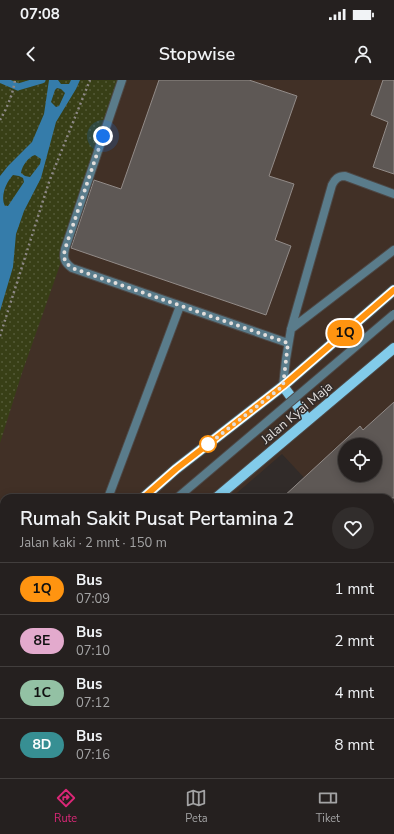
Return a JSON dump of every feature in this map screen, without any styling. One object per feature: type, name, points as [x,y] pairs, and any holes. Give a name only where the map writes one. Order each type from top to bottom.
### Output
[{"type":"main road","points":[[148,494],[176,469],[283,386],[394,290]]},
{"type":"main road","name":"Jalan Kyai Maja","points":[[221,494],[394,348]]},
{"type":"main road","points":[[283,386],[308,420]]},
{"type":"street","points":[[122,80],[63,256],[66,263],[72,268],[288,343]]},
{"type":"street","points":[[283,386],[291,329],[335,179],[340,176],[345,176],[394,194]]},
{"type":"street","points":[[291,329],[394,250]]},
{"type":"street","points":[[110,494],[180,306]]},
{"type":"street","points":[[182,494],[394,314]]},
{"type":"path","points":[[0,336],[47,188],[90,80]]},
{"type":"path","points":[[0,120],[5,112],[14,89],[15,81]]},
{"type":"shaded area","points":[[0,80],[394,80],[394,488],[351,494],[319,494],[282,454],[236,494],[0,494]]},
{"type":"green space","points":[[0,80],[125,80],[22,373],[0,443]]},
{"type":"water","points":[[49,80],[58,80],[61,84],[69,84],[71,80],[80,80],[56,122],[41,178],[24,211],[16,234],[13,267],[0,311],[0,176],[32,142],[44,114]],"holes":[[[57,88],[61,89],[65,93],[59,106],[56,107],[51,102]],[[35,155],[41,159],[40,164],[30,177],[25,176],[21,173],[26,162]],[[13,175],[19,176],[23,178],[24,182],[8,206],[5,206],[3,194],[10,178]]]},
{"type":"building","points":[[159,80],[249,80],[297,96],[269,176],[294,184],[275,240],[291,246],[266,315],[71,248],[94,180],[121,189]]},
{"type":"building","points":[[383,80],[394,80],[394,174],[373,167],[388,122],[371,115]]},
{"type":"building","points":[[394,402],[394,494],[286,494],[338,446],[338,482],[382,482],[382,438],[347,438],[360,426],[363,430]]},
{"type":"waterway","points":[[2,80],[18,87],[42,80]]},
{"type":"bus line","name":"1Q","points":[[148,494],[176,469],[283,386],[394,290]]},
{"type":"route","points":[[103,136],[65,249],[63,256],[66,263],[72,268],[288,343],[283,386],[206,446],[208,444]]}]
